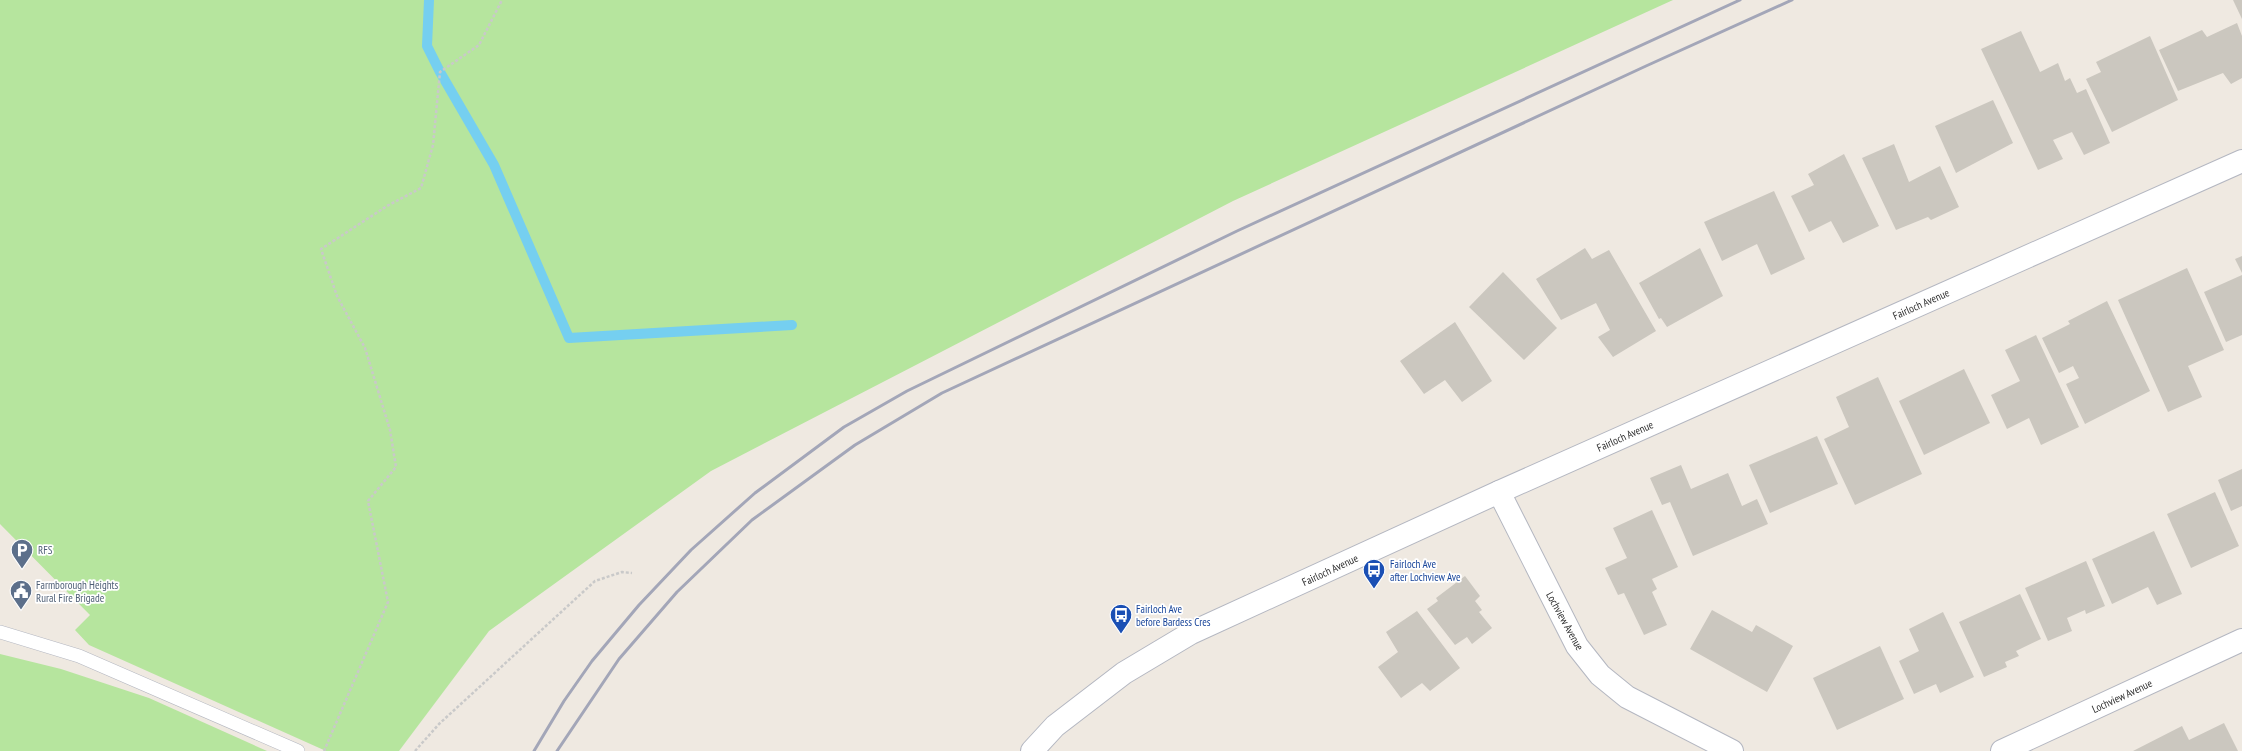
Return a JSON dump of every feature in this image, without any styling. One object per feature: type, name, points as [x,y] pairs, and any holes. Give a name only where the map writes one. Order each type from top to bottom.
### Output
[{"type":"street","name":"Fairloch Avenue","points":[[1032,751],[1055,726],[1124,673],[1192,633],[1499,492],[2242,162]]},
{"type":"street","name":"Lochview Avenue","points":[[1499,492],[1577,646],[1600,675],[1628,697],[1732,751]]},
{"type":"street","name":"Lochview Avenue","points":[[2002,751],[2040,743],[2242,640]]},
{"type":"lane","points":[[0,632],[79,656],[298,751]]},
{"type":"path","points":[[324,751],[388,602],[368,501],[396,467],[390,430],[365,348],[337,296],[321,249],[387,206],[421,188],[434,145],[440,72],[479,44],[502,0]]},
{"type":"path","points":[[415,751],[439,724],[595,581],[622,572],[632,573]]},
{"type":"green space","points":[[0,0],[1673,0],[1233,201],[711,471],[489,631],[399,751],[326,751],[89,645],[75,630],[90,615],[0,524]]},
{"type":"green space","points":[[0,654],[61,669],[149,698],[267,751],[0,751]]},
{"type":"building","points":[[2233,0],[2242,0],[2242,19]]},
{"type":"building","points":[[2237,23],[2242,36],[2242,78],[2231,84],[2223,73],[2178,91],[2159,50],[2202,30],[2207,37]]},
{"type":"building","points":[[2021,31],[2040,72],[2058,63],[2065,81],[2070,78],[2077,93],[2086,89],[2110,143],[2084,155],[2072,132],[2053,140],[2063,159],[2038,170],[1981,49]]},
{"type":"building","points":[[2150,36],[2178,100],[2112,132],[2086,79],[2101,72],[2096,62]]},
{"type":"building","points":[[1993,100],[2013,143],[1956,173],[1935,126]]},
{"type":"building","points":[[1894,144],[1909,182],[1940,166],[1959,207],[1931,220],[1928,217],[1896,230],[1862,158]]},
{"type":"building","points":[[1844,154],[1879,226],[1843,243],[1831,221],[1809,232],[1791,196],[1814,185],[1808,174]]},
{"type":"building","points":[[1774,191],[1805,259],[1771,275],[1757,244],[1722,261],[1704,222]]},
{"type":"building","points":[[1585,248],[1592,259],[1609,250],[1656,331],[1613,357],[1598,337],[1610,330],[1596,303],[1561,320],[1536,279]]},
{"type":"building","points":[[1700,248],[1723,296],[1667,327],[1661,318],[1659,319],[1639,283]]},
{"type":"building","points":[[2242,256],[2242,273],[2235,259]]},
{"type":"building","points":[[2187,268],[2224,350],[2188,366],[2202,397],[2168,412],[2118,300]]},
{"type":"building","points":[[1503,272],[1557,328],[1524,360],[1469,307]]},
{"type":"building","points":[[2242,275],[2242,335],[2226,342],[2204,292]]},
{"type":"building","points":[[2107,301],[2150,391],[2085,424],[2066,384],[2079,378],[2073,366],[2059,373],[2042,338],[2070,324],[2068,321]]},
{"type":"building","points":[[1455,322],[1492,381],[1462,402],[1445,380],[1424,394],[1400,361]]},
{"type":"building","points":[[2036,335],[2079,427],[2041,445],[2029,418],[2007,429],[1991,395],[2020,381],[2005,350]]},
{"type":"building","points":[[1964,369],[1990,423],[1924,455],[1899,401]]},
{"type":"building","points":[[1878,377],[1922,474],[1855,505],[1824,439],[1849,427],[1836,397]]},
{"type":"building","points":[[1817,436],[1838,484],[1770,513],[1749,465]]},
{"type":"building","points":[[1681,465],[1691,489],[1728,473],[1742,506],[1757,499],[1768,524],[1693,556],[1670,502],[1662,505],[1650,478]]},
{"type":"building","points":[[2242,469],[2242,506],[2231,511],[2218,480]]},
{"type":"building","points":[[2215,492],[2239,546],[2191,568],[2167,514]]},
{"type":"building","points":[[1652,510],[1678,567],[1652,579],[1657,589],[1652,592],[1667,625],[1644,635],[1624,593],[1618,595],[1605,568],[1627,558],[1613,528]]},
{"type":"building","points":[[2154,531],[2182,594],[2157,605],[2148,587],[2112,604],[2092,559]]},
{"type":"building","points":[[2086,561],[2105,606],[2086,614],[2085,610],[2067,618],[2072,631],[2048,641],[2025,588]]},
{"type":"building","points":[[1465,576],[1480,596],[1475,601],[1482,610],[1479,612],[1492,628],[1472,644],[1467,637],[1455,645],[1427,609],[1438,601],[1436,598]]},
{"type":"building","points":[[2020,594],[2041,639],[2016,651],[2019,656],[2005,662],[2007,667],[1984,677],[1959,622]]},
{"type":"building","points":[[1712,610],[1752,632],[1756,625],[1793,646],[1767,692],[1690,649]]},
{"type":"building","points":[[1417,611],[1460,668],[1430,691],[1422,683],[1401,698],[1378,667],[1398,652],[1386,632]]},
{"type":"building","points":[[1943,612],[1974,677],[1940,693],[1936,684],[1914,694],[1899,661],[1919,651],[1909,629]]},
{"type":"building","points":[[1880,646],[1904,699],[1837,730],[1813,678]]},
{"type":"building","points":[[2224,723],[2238,751],[2133,751],[2182,726],[2189,740]]},
{"type":"waterway","points":[[429,0],[427,46],[440,72],[494,165],[569,338],[792,325]]},
{"type":"railway","points":[[534,751],[564,701],[592,661],[639,605],[691,550],[755,493],[844,427],[907,391],[1237,231],[1740,0]]},
{"type":"railway","points":[[557,751],[619,659],[677,592],[752,520],[855,445],[942,393],[1646,66],[1792,0]]},
{"type":"place","name":"RFS","points":[[22,570]]},
{"type":"place","name":"Fairloch Ave after Lochview Ave","points":[[1374,590]]},
{"type":"place","name":"Farmborough Heights Rural Fire Brigade","points":[[21,610]]},
{"type":"place","name":"Fairloch Ave before Bardess Cres","points":[[1121,634]]}]
